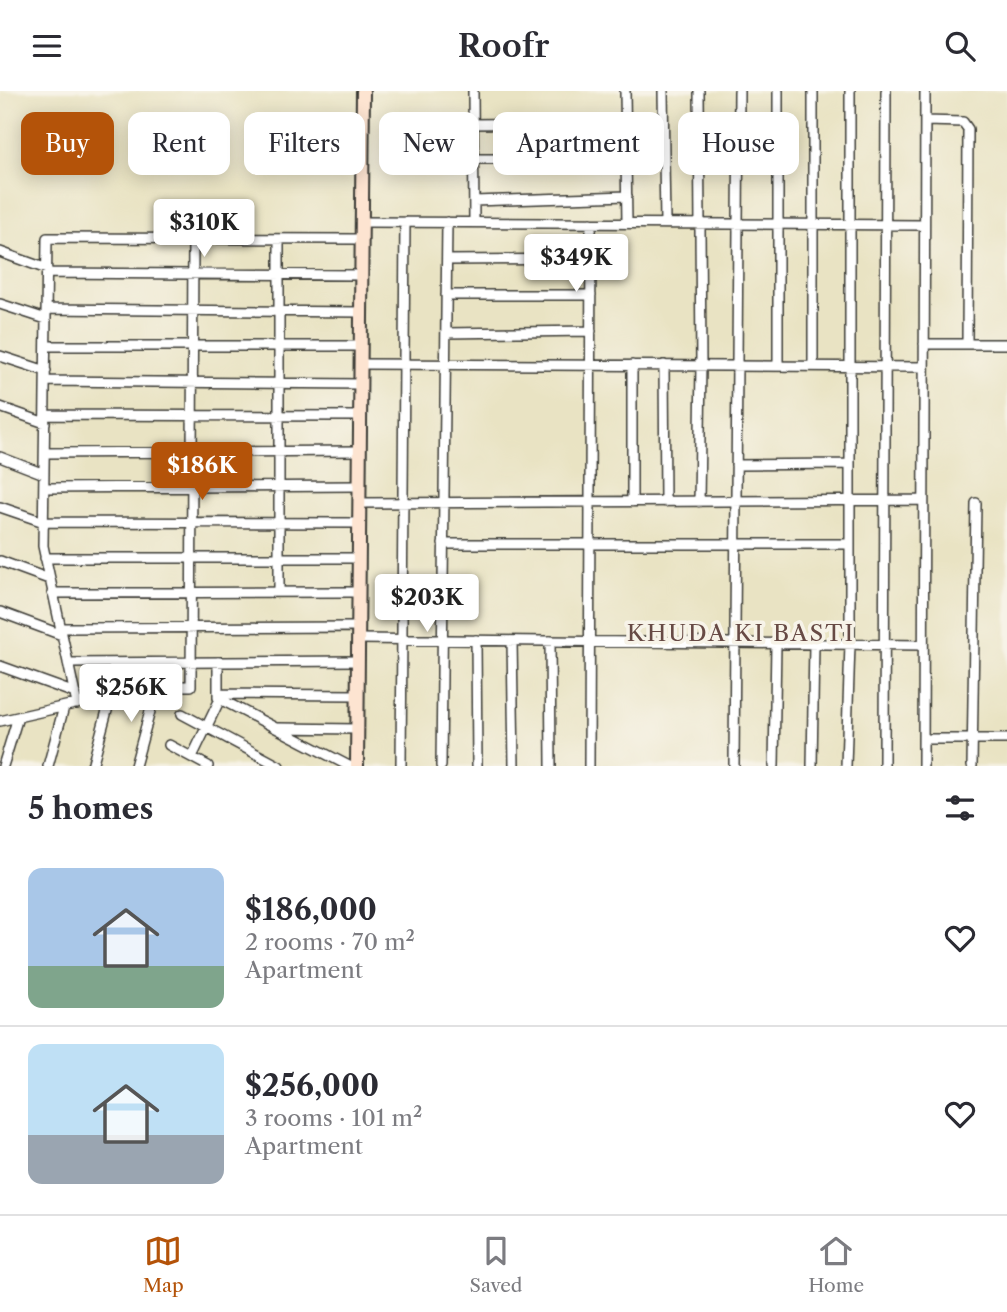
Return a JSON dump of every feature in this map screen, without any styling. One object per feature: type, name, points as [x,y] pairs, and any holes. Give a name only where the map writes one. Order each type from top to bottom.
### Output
[{"type":"street","points":[[357,766],[363,91]]},
{"type":"street","points":[[473,91],[473,112]]},
{"type":"street","points":[[625,91],[625,112]]},
{"type":"street","points":[[663,91],[665,223]]},
{"type":"street","points":[[699,91],[699,502]]},
{"type":"street","points":[[734,766],[739,91]]},
{"type":"street","points":[[778,91],[778,366]]},
{"type":"street","points":[[813,91],[813,366]]},
{"type":"street","points":[[846,766],[850,544],[850,91]]},
{"type":"street","points":[[884,766],[886,91]]},
{"type":"street","points":[[923,766],[925,91]]},
{"type":"street","points":[[925,121],[963,122],[968,129],[967,344]]},
{"type":"street","points":[[474,175],[474,222]]},
{"type":"street","points":[[626,175],[627,223]]},
{"type":"street","points":[[474,201],[627,196]]},
{"type":"street","points":[[362,222],[924,225]]},
{"type":"street","points":[[401,766],[405,222]]},
{"type":"street","points":[[441,766],[447,222]]},
{"type":"street","points":[[589,766],[592,223]]},
{"type":"street","points":[[78,703],[45,558],[47,238],[362,239]]},
{"type":"street","points":[[2,719],[154,686],[191,686],[192,238]]},
{"type":"street","points":[[279,239],[279,592]]},
{"type":"street","points":[[0,252],[47,271],[361,275]]},
{"type":"street","points":[[447,260],[591,259]]},
{"type":"street","points":[[446,295],[591,295]]},
{"type":"street","points":[[0,304],[46,314],[192,310],[361,311]]},
{"type":"street","points":[[446,333],[591,331]]},
{"type":"street","points":[[924,344],[1007,344]]},
{"type":"street","points":[[46,346],[361,346]]},
{"type":"street","points":[[0,356],[46,376],[192,382],[360,384]]},
{"type":"street","points":[[360,364],[924,367]]},
{"type":"street","points":[[632,365],[632,502]]},
{"type":"street","points":[[664,365],[665,502]]},
{"type":"street","points":[[0,407],[45,419],[192,415],[360,416]]},
{"type":"street","points":[[45,453],[360,451]]},
{"type":"street","points":[[0,457],[44,474]]},
{"type":"street","points":[[736,465],[849,464]]},
{"type":"street","points":[[44,488],[359,486]]},
{"type":"street","points":[[359,503],[923,501]]},
{"type":"street","points":[[972,766],[976,503]]},
{"type":"street","points":[[0,507],[44,522],[359,523]]},
{"type":"street","points":[[443,544],[850,544]]},
{"type":"street","points":[[45,558],[359,558]]},
{"type":"street","points":[[0,561],[50,579]]},
{"type":"street","points":[[52,593],[359,592]]},
{"type":"street","points":[[0,612],[61,632],[191,627],[358,633],[403,639],[442,640],[923,645]]},
{"type":"street","points":[[477,640],[477,766]]},
{"type":"street","points":[[512,641],[514,766]]},
{"type":"street","points":[[550,641],[551,766]]},
{"type":"street","points":[[774,766],[776,643]]},
{"type":"street","points":[[812,766],[814,643]]},
{"type":"street","points":[[68,663],[358,661]]},
{"type":"street","points":[[192,757],[219,697],[218,662]]},
{"type":"street","points":[[0,666],[75,693]]},
{"type":"street","points":[[135,766],[152,704],[154,686]]},
{"type":"street","points":[[219,697],[358,695]]},
{"type":"street","points":[[92,766],[111,696]]},
{"type":"street","points":[[219,697],[349,766]]},
{"type":"street","points":[[48,766],[64,707]]},
{"type":"street","points":[[182,714],[279,766]]},
{"type":"street","points":[[3,766],[18,717]]},
{"type":"street","points":[[277,728],[357,729]]},
{"type":"street","points":[[923,740],[1007,739]]},
{"type":"street","points":[[169,745],[208,766]]},
{"type":"district","name":"KHUDA KI BASTI","points":[[741,633]]}]
